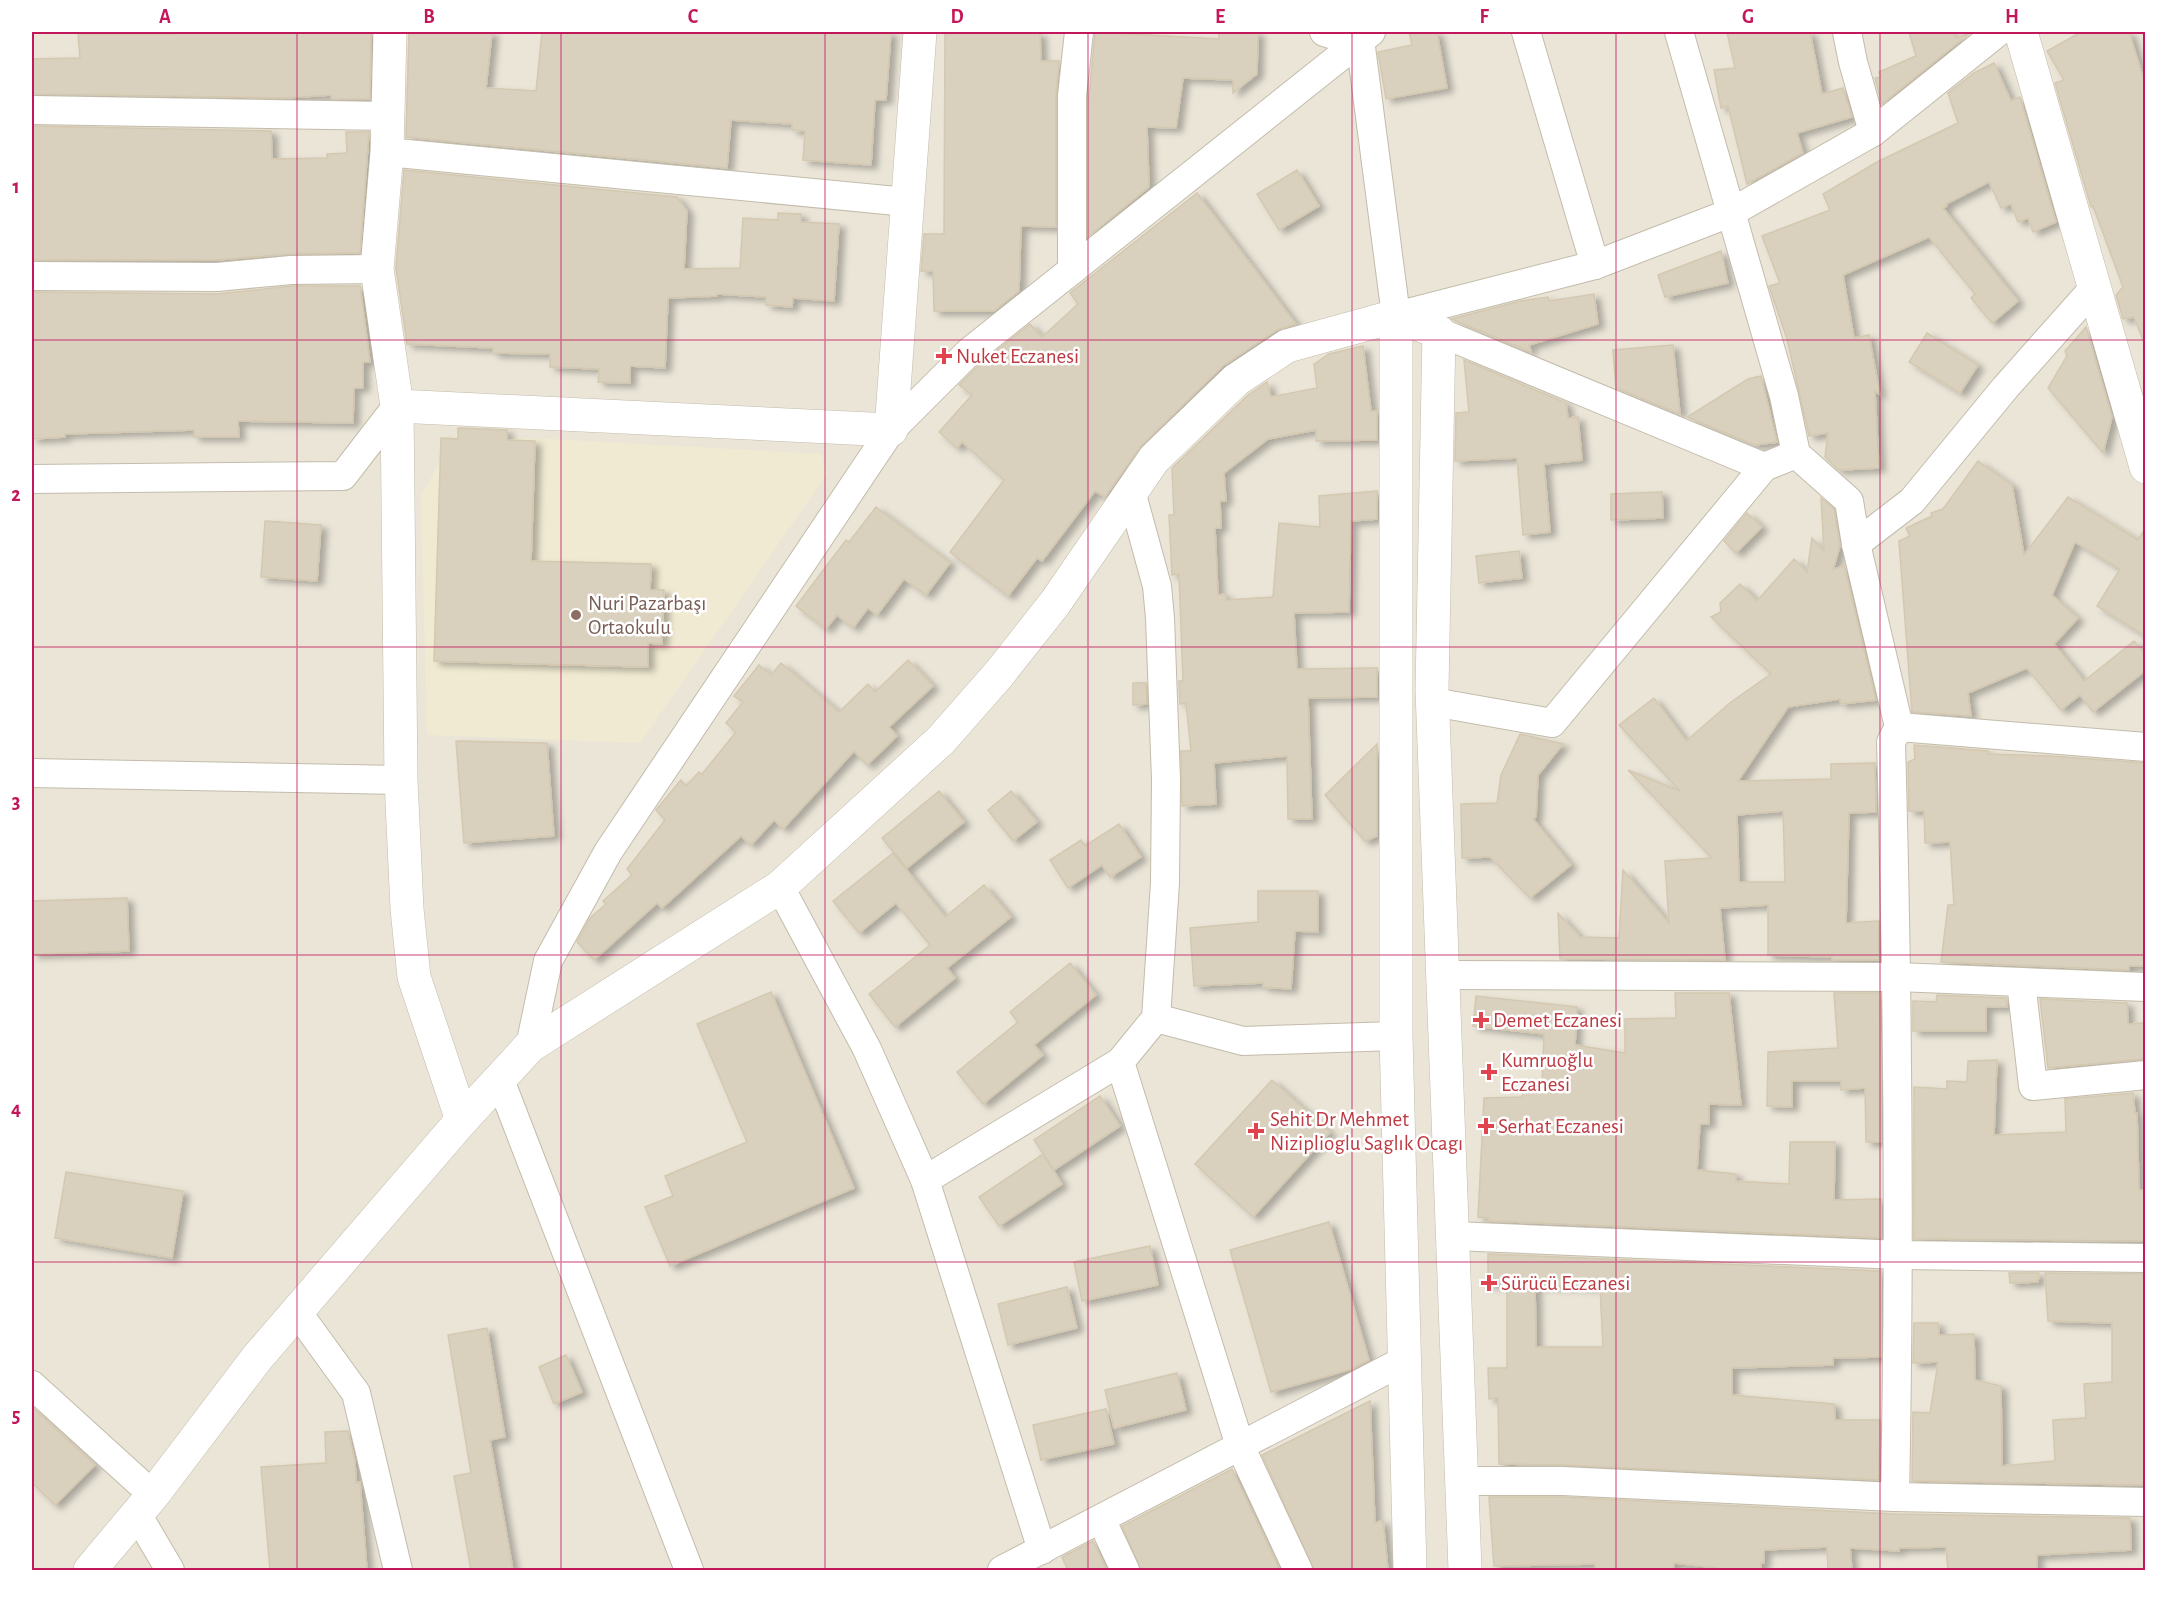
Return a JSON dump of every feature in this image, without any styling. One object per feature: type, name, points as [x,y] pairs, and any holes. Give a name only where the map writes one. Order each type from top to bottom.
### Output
[{"type":"street","points":[[390,32],[387,152],[377,269],[397,406],[401,780],[407,909],[414,977],[462,1120]]},
{"type":"street","points":[[891,430],[920,32]]},
{"type":"street","points":[[1072,270],[1072,96],[1079,32]]},
{"type":"street","points":[[1324,32],[1363,35]]},
{"type":"street","points":[[1526,32],[1595,265]]},
{"type":"street","points":[[1679,32],[1784,396],[1796,454],[1849,501],[1856,544],[1899,727],[1891,742],[1897,977],[1900,1255],[1895,1497]]},
{"type":"street","points":[[1847,32],[1873,132]]},
{"type":"street","points":[[90,1570],[145,1504],[257,1358],[462,1120],[530,1046],[780,887],[941,740],[999,674],[1054,603],[1154,459],[1236,380],[1287,346],[1595,265],[1730,213],[1873,132],[1998,32]]},
{"type":"street","points":[[2021,32],[2145,465]]},
{"type":"street","points":[[530,1046],[548,961],[608,852],[891,430],[969,352],[1363,35]]},
{"type":"street","points":[[1363,35],[1396,316],[1396,1036],[1410,1570]]},
{"type":"street","points":[[32,110],[388,116]]},
{"type":"street","points":[[387,152],[907,202]]},
{"type":"street","points":[[32,276],[217,277],[291,270],[377,269]]},
{"type":"street","points":[[1856,544],[1912,501],[2005,388],[2093,289]]},
{"type":"street","points":[[1396,316],[1764,467]]},
{"type":"street","points":[[1439,332],[1433,702],[1465,1570]]},
{"type":"street","points":[[397,406],[891,430]]},
{"type":"street","points":[[32,479],[343,476],[397,406]]},
{"type":"street","points":[[1433,702],[1552,723],[1764,467],[1796,454]]},
{"type":"street","points":[[925,1180],[1120,1062],[1155,1018],[1165,883],[1166,780],[1160,618],[1156,586],[1131,491]]},
{"type":"street","points":[[1899,727],[2145,747]]},
{"type":"street","points":[[32,773],[401,780]]},
{"type":"street","points":[[780,887],[867,1049],[925,1180],[1042,1550]]},
{"type":"street","points":[[1443,975],[1897,977],[2145,987]]},
{"type":"street","points":[[2021,982],[2033,1086],[2145,1075]]},
{"type":"street","points":[[1155,1018],[1243,1041],[1396,1036]]},
{"type":"street","points":[[1120,1062],[1240,1446],[1298,1570]]},
{"type":"street","points":[[500,1080],[688,1570]]},
{"type":"street","points":[[1453,1236],[1900,1255],[2145,1258]]},
{"type":"street","points":[[297,1313],[356,1393],[398,1570]]},
{"type":"street","points":[[1002,1570],[1405,1360]]},
{"type":"street","points":[[32,1385],[145,1504],[170,1570]]},
{"type":"street","points":[[1462,1480],[1575,1482],[1895,1497],[2145,1502]]},
{"type":"street","points":[[1101,1519],[1125,1570]]},
{"type":"shaded area","points":[[32,32],[2145,32],[2145,1570],[32,1570]]},
{"type":"shaded area","name":"Nuri Pazarbaşı Ortaokulu","points":[[456,434],[822,454],[827,474],[640,743],[427,735],[421,495]]},
{"type":"building","points":[[174,32],[371,32],[370,99],[332,99],[331,95],[284,98],[32,94],[32,59],[80,58],[78,34],[174,34]]},
{"type":"building","points":[[409,32],[492,32],[486,88],[536,91],[542,32],[891,32],[886,100],[875,100],[871,165],[803,160],[805,131],[792,130],[792,124],[731,120],[727,168],[406,137]]},
{"type":"building","points":[[945,32],[1040,33],[1041,61],[1059,61],[1056,96],[1056,227],[1021,226],[1019,291],[994,311],[934,311],[933,271],[921,271],[924,234],[944,234]]},
{"type":"building","points":[[1095,32],[1219,39],[1219,32],[1258,32],[1257,74],[1233,93],[1233,80],[1183,78],[1176,128],[1147,127],[1149,187],[1089,236],[1089,97]]},
{"type":"building","points":[[1409,32],[1437,32],[1447,88],[1386,99],[1378,52],[1412,45]]},
{"type":"building","points":[[1727,32],[1810,32],[1822,94],[1843,88],[1852,117],[1797,133],[1803,153],[1747,184],[1728,106],[1721,108],[1714,70],[1735,68]]},
{"type":"building","points":[[1909,32],[1953,32],[1955,38],[1970,33],[1882,104],[1875,78],[1881,77],[1879,72],[1916,56]]},
{"type":"building","points":[[2081,32],[2129,32],[2145,83],[2145,340],[2143,340],[2134,317],[2123,319],[2116,295],[2123,287],[2093,206],[2091,207],[2055,83],[2064,80],[2047,51]]},
{"type":"building","points":[[1994,63],[2011,101],[2020,97],[2056,222],[2033,232],[2028,218],[2018,222],[2011,204],[2001,208],[1989,182],[1946,204],[1947,206],[1943,208],[2018,301],[1992,323],[1971,298],[1975,294],[1929,237],[1843,275],[1854,338],[1869,335],[1880,395],[1875,391],[1879,468],[1839,470],[1825,457],[1828,433],[1809,436],[1787,339],[1769,286],[1780,283],[1762,236],[1830,210],[1823,194],[1877,162],[1958,123],[1948,93],[1974,73]]},
{"type":"building","points":[[32,126],[271,131],[272,159],[327,158],[327,154],[347,153],[346,132],[369,132],[360,253],[290,254],[216,260],[32,260]]},
{"type":"building","points":[[404,170],[677,197],[687,211],[684,269],[740,268],[743,218],[778,220],[778,213],[801,214],[801,222],[839,224],[834,301],[793,298],[792,307],[766,305],[766,297],[717,294],[717,296],[668,298],[665,368],[630,366],[630,383],[598,382],[599,369],[550,367],[550,354],[493,353],[493,348],[407,344],[396,268]]},
{"type":"building","points":[[1297,170],[1319,206],[1279,230],[1257,194]]},
{"type":"building","points":[[1197,193],[1296,324],[1277,330],[1223,366],[1141,446],[1105,497],[1095,491],[1042,561],[1037,558],[1008,596],[950,552],[1004,480],[962,442],[957,448],[939,432],[972,395],[959,385],[980,364],[1030,324],[1042,337],[1078,304],[1070,293]]},
{"type":"building","points":[[1721,251],[1728,283],[1665,297],[1658,275]]},
{"type":"building","points":[[292,286],[360,286],[370,362],[363,362],[363,388],[354,388],[353,423],[238,421],[239,437],[194,437],[194,430],[65,434],[65,437],[32,439],[32,292],[217,294]]},
{"type":"building","points":[[1594,294],[1598,324],[1529,345],[1531,352],[1451,319],[1520,301],[1548,297],[1549,301]]},
{"type":"building","points":[[2086,327],[2112,417],[2103,453],[2048,388],[2067,356],[2065,351]]},
{"type":"building","points":[[1927,333],[1978,365],[1960,393],[1909,362]]},
{"type":"building","points":[[1673,345],[1680,414],[1616,388],[1613,350]]},
{"type":"building","points":[[1363,346],[1371,411],[1377,411],[1377,440],[1316,441],[1316,430],[1268,439],[1224,473],[1226,501],[1220,501],[1221,528],[1215,528],[1218,595],[1226,594],[1226,600],[1273,597],[1279,523],[1320,527],[1319,496],[1377,491],[1377,519],[1351,521],[1349,612],[1294,613],[1297,669],[1377,668],[1377,697],[1308,698],[1312,819],[1288,819],[1287,756],[1214,763],[1216,804],[1182,806],[1181,751],[1191,751],[1186,703],[1180,704],[1179,681],[1183,681],[1179,574],[1172,575],[1169,515],[1174,515],[1172,468],[1248,395],[1267,382],[1271,397],[1317,388],[1314,364],[1329,354]]},
{"type":"building","points":[[1464,360],[1566,403],[1568,418],[1578,417],[1582,460],[1544,464],[1550,532],[1523,535],[1517,458],[1455,461],[1456,413],[1469,412]]},
{"type":"building","points":[[1761,376],[1777,442],[1755,445],[1687,417],[1748,379]]},
{"type":"building","points":[[458,428],[507,430],[507,440],[535,441],[531,561],[651,564],[650,590],[664,590],[662,644],[648,643],[648,667],[434,661],[441,438],[458,439]]},
{"type":"building","points":[[1978,461],[2012,485],[2024,555],[2068,497],[2138,540],[2145,529],[2145,636],[2097,606],[2120,569],[2075,542],[2052,595],[2078,618],[2054,644],[2084,681],[2134,641],[2145,654],[2145,671],[2093,712],[2080,695],[2061,710],[2027,668],[1968,693],[1971,716],[1912,712],[1899,541],[1910,536],[1906,528],[1932,516],[1931,513],[1943,509]]},
{"type":"building","points":[[1662,492],[1663,518],[1611,520],[1611,494]]},
{"type":"building","points":[[1821,498],[1834,509],[1840,546],[1833,570],[1844,565],[1876,700],[1841,704],[1840,699],[1788,707],[1738,781],[1831,779],[1831,764],[1875,763],[1876,812],[1849,813],[1846,923],[1879,921],[1879,960],[1832,960],[1832,957],[1768,955],[1768,905],[1720,908],[1725,960],[1560,959],[1558,913],[1580,937],[1619,938],[1623,870],[1669,923],[1665,861],[1712,858],[1628,770],[1680,791],[1619,725],[1654,698],[1686,741],[1731,702],[1771,674],[1711,617],[1721,612],[1720,603],[1740,584],[1757,601],[1794,559],[1807,572],[1812,538],[1824,551]],"holes":[[[1783,811],[1785,882],[1739,882],[1737,815]]]},
{"type":"building","points":[[876,507],[950,563],[926,595],[904,579],[877,615],[868,608],[853,628],[837,615],[826,629],[796,606],[846,540],[849,542]]},
{"type":"building","points":[[1747,513],[1762,527],[1736,553],[1724,541]]},
{"type":"building","points":[[265,521],[321,525],[317,581],[261,577]]},
{"type":"building","points":[[1519,551],[1522,578],[1479,583],[1476,556]]},
{"type":"building","points":[[908,660],[933,686],[889,727],[897,736],[867,765],[854,751],[783,829],[774,820],[751,845],[741,836],[662,908],[657,903],[594,960],[577,942],[590,918],[606,904],[603,901],[632,875],[627,869],[665,820],[656,810],[681,780],[686,786],[699,772],[702,774],[736,732],[726,723],[743,702],[734,696],[759,665],[771,675],[781,663],[839,712],[868,684],[875,692]]},
{"type":"building","points":[[1133,683],[1146,683],[1147,704],[1133,705]]},
{"type":"building","points":[[1520,734],[1563,744],[1538,775],[1536,817],[1533,819],[1571,865],[1530,898],[1490,857],[1462,858],[1461,804],[1497,803],[1501,775]]},
{"type":"building","points":[[456,741],[547,743],[554,836],[464,843]]},
{"type":"building","points":[[1377,744],[1377,836],[1365,841],[1325,795]]},
{"type":"building","points":[[1914,745],[1988,751],[1988,754],[2145,763],[2145,966],[2129,966],[2129,970],[1941,962],[1948,905],[1954,905],[1950,842],[1925,843],[1924,811],[1909,811],[1908,762],[1915,759]]},
{"type":"building","points":[[939,791],[964,822],[907,868],[882,838]]},
{"type":"building","points":[[1011,791],[1037,822],[1013,841],[988,810]]},
{"type":"building","points":[[1119,824],[1141,857],[1110,877],[1102,865],[1068,888],[1050,860],[1081,840],[1085,846]]},
{"type":"building","points":[[893,853],[945,917],[984,885],[1011,917],[947,968],[955,978],[895,1027],[869,994],[930,945],[896,903],[859,933],[833,901]]},
{"type":"building","points":[[1258,891],[1318,891],[1318,932],[1295,931],[1291,989],[1263,987],[1263,983],[1194,986],[1190,928],[1258,922]]},
{"type":"building","points":[[127,898],[129,951],[32,954],[32,901]]},
{"type":"building","points":[[1070,963],[1096,995],[1034,1045],[1043,1055],[983,1104],[957,1072],[1018,1022],[1010,1012]]},
{"type":"building","points":[[771,992],[854,1188],[670,1266],[645,1207],[673,1196],[665,1176],[747,1142],[697,1024]]},
{"type":"building","points":[[1675,993],[1729,993],[1741,1105],[1709,1104],[1709,1124],[1700,1124],[1697,1170],[1736,1174],[1736,1181],[1789,1184],[1790,1142],[1835,1142],[1834,1200],[1881,1199],[1881,1238],[1488,1221],[1488,1218],[1478,1217],[1484,1098],[1522,1097],[1526,1080],[1542,1084],[1544,1034],[1473,1026],[1476,996],[1577,1007],[1575,1045],[1625,1053],[1625,1019],[1676,1018]]},
{"type":"building","points":[[1834,993],[1880,993],[1881,1142],[1866,1142],[1865,1088],[1841,1090],[1841,1081],[1792,1081],[1792,1107],[1767,1106],[1768,1052],[1838,1048]]},
{"type":"building","points":[[1937,995],[2006,998],[2007,1007],[1986,1007],[1986,1031],[1913,1031],[1913,1001],[1936,1002]]},
{"type":"building","points":[[2040,999],[2127,1003],[2128,1024],[2145,1023],[2145,1059],[2048,1068]]},
{"type":"building","points":[[1997,1060],[1994,1135],[2066,1132],[2065,1099],[2133,1093],[2135,1113],[2137,1113],[2139,1190],[2145,1190],[2145,1241],[1914,1239],[1914,1087],[1947,1089],[1947,1081],[1967,1082],[1968,1061]]},
{"type":"building","points":[[1272,1080],[1330,1132],[1253,1217],[1195,1164]]},
{"type":"building","points":[[1100,1096],[1120,1126],[1054,1170],[1034,1140]]},
{"type":"building","points":[[1043,1154],[1062,1184],[999,1226],[979,1197]]},
{"type":"building","points":[[66,1172],[183,1191],[172,1258],[55,1238]]},
{"type":"building","points":[[1329,1222],[1369,1360],[1352,1369],[1271,1392],[1230,1250]]},
{"type":"building","points":[[1150,1246],[1158,1285],[1082,1301],[1074,1262]]},
{"type":"building","points":[[1488,1254],[1881,1271],[1881,1357],[1833,1358],[1833,1365],[1732,1368],[1732,1395],[1834,1404],[1835,1420],[1880,1420],[1879,1480],[1499,1464],[1498,1398],[1489,1399],[1488,1368],[1507,1368],[1507,1285],[1488,1284]],"holes":[[[1535,1285],[1600,1287],[1603,1347],[1536,1347]]]},
{"type":"building","points":[[2009,1273],[2039,1273],[2038,1282],[2010,1283]]},
{"type":"building","points":[[2045,1273],[2145,1274],[2144,1485],[1912,1481],[1913,1412],[1930,1413],[1938,1362],[1913,1363],[1914,1323],[1938,1323],[1939,1335],[1974,1334],[1975,1380],[2001,1386],[2002,1466],[2055,1461],[2053,1420],[2086,1418],[2084,1384],[2112,1382],[2112,1323],[2048,1321]]},
{"type":"building","points":[[1067,1287],[1077,1328],[1008,1345],[998,1304]]},
{"type":"building","points":[[487,1328],[505,1437],[490,1440],[513,1570],[471,1570],[454,1476],[471,1473],[448,1335]]},
{"type":"building","points":[[566,1355],[582,1392],[554,1404],[539,1367]]},
{"type":"building","points":[[1177,1373],[1186,1410],[1114,1428],[1105,1390]]},
{"type":"building","points":[[1370,1401],[1375,1523],[1383,1520],[1388,1570],[1314,1570],[1262,1455]]},
{"type":"building","points":[[32,1407],[95,1465],[55,1505],[32,1483]]},
{"type":"building","points":[[1106,1409],[1114,1444],[1041,1460],[1033,1425]]},
{"type":"building","points":[[348,1431],[355,1461],[356,1483],[360,1482],[367,1570],[270,1570],[261,1467],[326,1463],[325,1432]]},
{"type":"building","points":[[1232,1469],[1280,1570],[1141,1570],[1122,1526]]},
{"type":"building","points":[[1489,1497],[1563,1497],[1895,1514],[2130,1518],[2131,1550],[2037,1555],[2037,1570],[1948,1570],[1946,1547],[1899,1548],[1899,1551],[1850,1548],[1852,1570],[1828,1570],[1827,1547],[1764,1550],[1764,1563],[1761,1563],[1761,1570],[1718,1570],[1718,1568],[1674,1563],[1673,1570],[1596,1570],[1595,1564],[1494,1566]]},
{"type":"building","points":[[1093,1541],[1107,1570],[1068,1570],[1062,1557]]},
{"type":"place","name":"Nuket Eczanesi","points":[[944,356]]},
{"type":"place","name":"Nuri Pazarbaşı Ortaokulu","points":[[576,615]]},
{"type":"place","name":"Demet Eczanesi","points":[[1481,1020]]},
{"type":"place","name":"Kumruoğlu Eczanesi","points":[[1489,1072]]},
{"type":"place","name":"Serhat Eczanesi","points":[[1486,1126]]},
{"type":"place","name":"Sehit Dr Mehmet Niziplioglu Saglık Ocagı","points":[[1256,1131]]},
{"type":"place","name":"Sürücü Eczanesi","points":[[1489,1283]]}]
